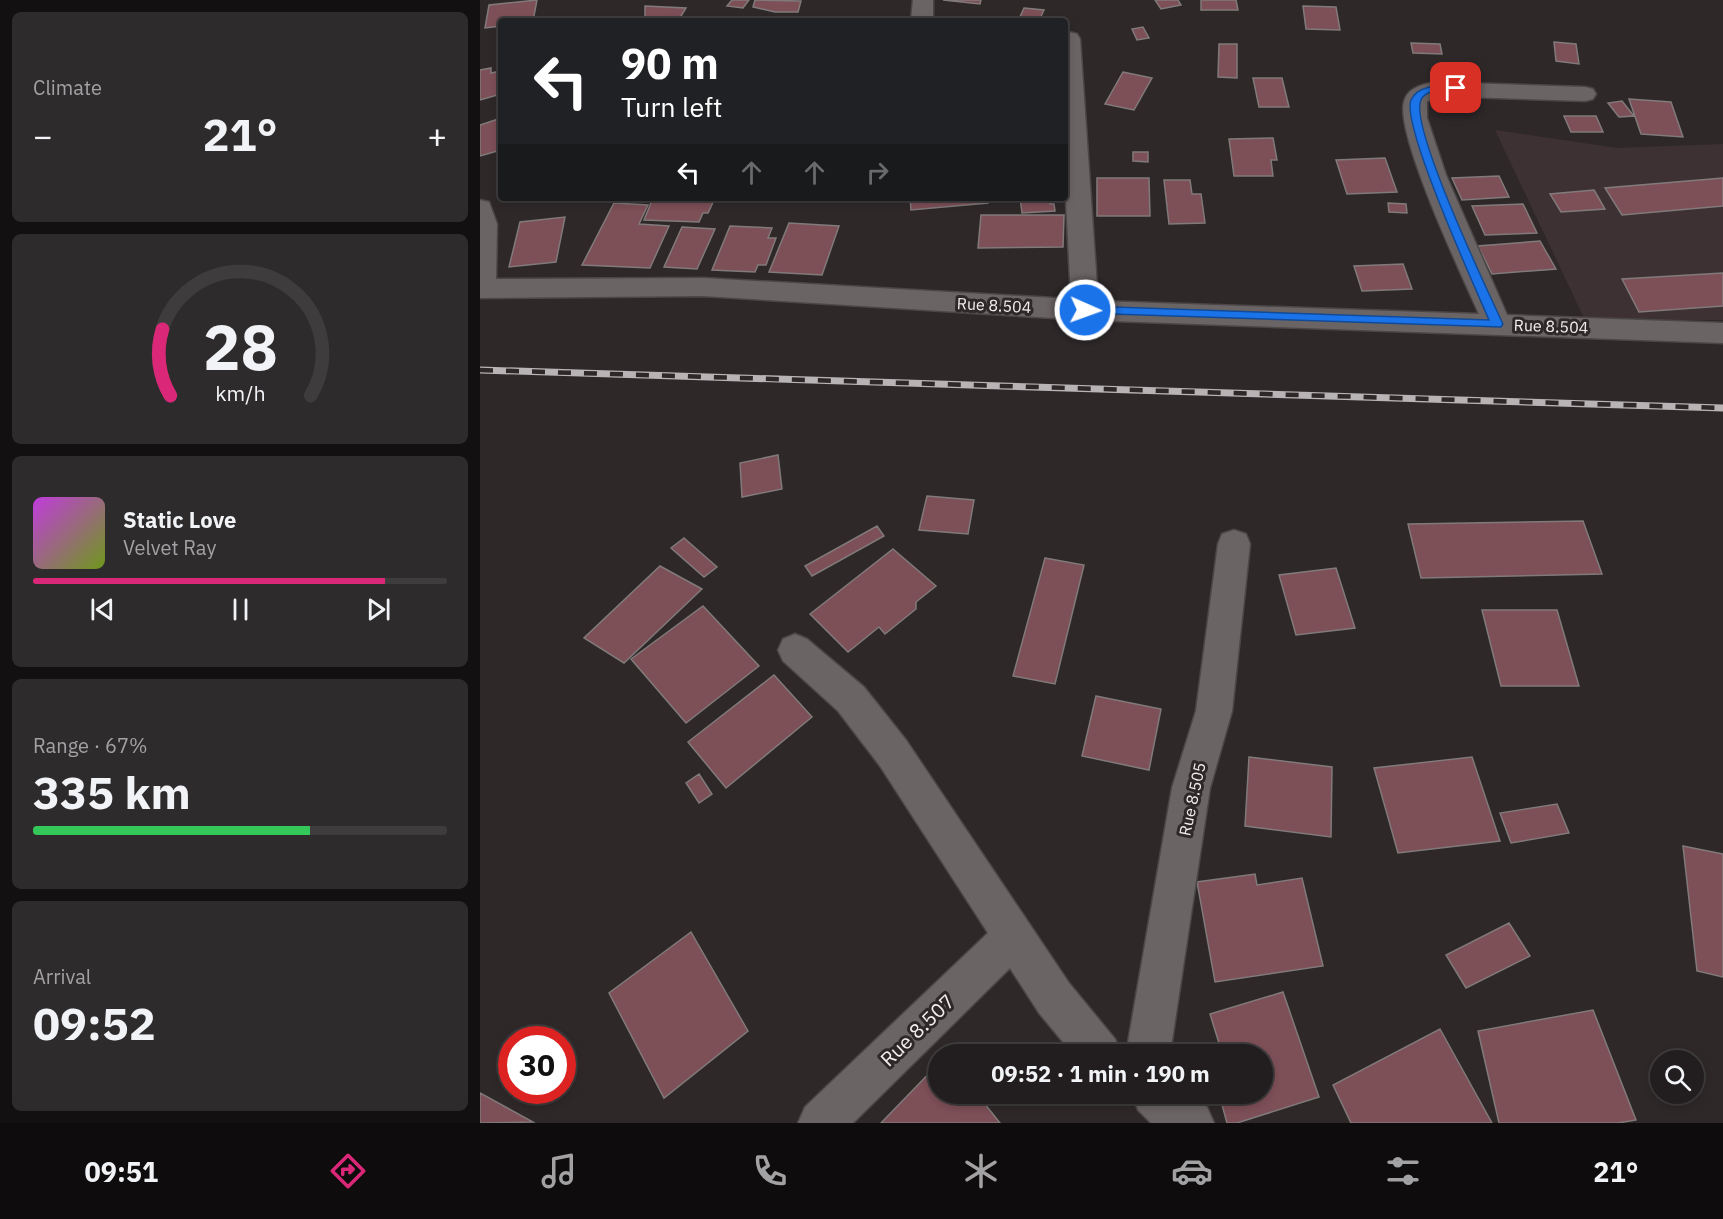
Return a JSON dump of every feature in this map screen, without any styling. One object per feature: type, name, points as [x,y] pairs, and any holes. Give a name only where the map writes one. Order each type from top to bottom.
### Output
[{"type":"street","points":[[922,18],[923,0]]},
{"type":"street","points":[[1069,39],[1085,310]]},
{"type":"street","points":[[1497,324],[1434,179],[1415,115],[1415,101],[1421,93],[1433,89],[1585,94]]},
{"type":"street","points":[[480,208],[484,224],[481,289]]},
{"type":"street","name":"Rue 8.504","points":[[481,289],[703,287],[1085,310],[1723,333]]},
{"type":"street","name":"Rue 8.505","points":[[1149,1044],[1191,788],[1214,711],[1234,544]]},
{"type":"street","points":[[795,650],[851,699],[893,753],[1013,938],[1054,998],[1092,1044]]},
{"type":"street","name":"Rue 8.507","points":[[821,1123],[1013,938]]},
{"type":"street","points":[[1164,1104],[1173,1113],[1191,1123]]},
{"type":"shaded area","points":[[1495,130],[1617,148],[1723,144],[1723,320],[1585,320]]},
{"type":"building","points":[[537,0],[534,18],[498,18],[498,26],[485,28],[489,5]]},
{"type":"building","points":[[732,0],[749,0],[743,8],[727,6]]},
{"type":"building","points":[[755,0],[801,1],[798,12],[775,12],[753,7]]},
{"type":"building","points":[[943,0],[981,0],[980,4]]},
{"type":"building","points":[[1155,0],[1178,0],[1181,5],[1161,9]]},
{"type":"building","points":[[1201,0],[1236,0],[1238,10],[1201,10]]},
{"type":"building","points":[[645,6],[686,8],[680,18],[645,18]]},
{"type":"building","points":[[1303,6],[1336,7],[1340,30],[1306,29]]},
{"type":"building","points":[[1024,8],[1044,10],[1040,18],[1019,18]]},
{"type":"building","points":[[1143,27],[1149,38],[1137,40],[1132,29]]},
{"type":"building","points":[[1554,42],[1576,44],[1579,64],[1556,61]]},
{"type":"building","points":[[1411,43],[1440,44],[1442,54],[1413,53]]},
{"type":"building","points":[[1219,44],[1237,44],[1237,78],[1218,77]]},
{"type":"building","points":[[491,68],[491,73],[498,72],[498,95],[480,100],[480,70]]},
{"type":"building","points":[[1123,72],[1152,78],[1134,110],[1105,104]]},
{"type":"building","points":[[1253,78],[1282,78],[1289,107],[1259,107]]},
{"type":"building","points":[[1629,99],[1671,102],[1683,137],[1641,134]]},
{"type":"building","points":[[1622,101],[1634,116],[1619,117],[1608,103]]},
{"type":"building","points":[[1564,116],[1596,116],[1603,132],[1571,132]]},
{"type":"building","points":[[498,119],[498,151],[480,156],[480,125]]},
{"type":"building","points":[[1273,138],[1277,160],[1271,160],[1273,176],[1234,176],[1229,139]]},
{"type":"building","points":[[1133,152],[1148,152],[1148,162],[1133,161]]},
{"type":"building","points":[[1385,158],[1397,192],[1347,194],[1336,160]]},
{"type":"building","points":[[1499,176],[1509,197],[1462,200],[1452,178]]},
{"type":"building","points":[[1097,178],[1149,178],[1150,216],[1097,216]]},
{"type":"building","points":[[1723,178],[1723,206],[1622,215],[1605,188]]},
{"type":"building","points":[[1164,180],[1190,180],[1192,194],[1201,194],[1205,223],[1169,224]]},
{"type":"building","points":[[1594,190],[1605,209],[1561,212],[1550,194]]},
{"type":"building","points":[[652,201],[714,201],[708,213],[703,213],[699,222],[644,220]]},
{"type":"building","points":[[910,201],[988,201],[988,203],[911,210]]},
{"type":"building","points":[[1020,201],[1050,201],[1050,204],[1054,204],[1055,211],[1022,213]]},
{"type":"building","points":[[614,203],[648,205],[639,224],[669,226],[650,268],[582,265]]},
{"type":"building","points":[[1388,203],[1406,204],[1407,213],[1389,212]]},
{"type":"building","points":[[1523,204],[1537,233],[1485,235],[1472,206]]},
{"type":"building","points":[[981,215],[1064,215],[1063,247],[978,248]]},
{"type":"building","points":[[565,217],[556,262],[509,267],[520,222]]},
{"type":"building","points":[[789,223],[839,226],[822,275],[769,272]]},
{"type":"building","points":[[730,226],[772,228],[768,238],[776,238],[766,265],[758,265],[755,272],[712,270]]},
{"type":"building","points":[[682,227],[715,229],[697,269],[664,267]]},
{"type":"building","points":[[1540,241],[1556,269],[1492,274],[1478,246]]},
{"type":"building","points":[[1403,264],[1412,289],[1362,291],[1354,266]]},
{"type":"building","points":[[1723,273],[1723,306],[1639,312],[1622,279]]},
{"type":"building","points":[[778,455],[782,489],[742,497],[740,463]]},
{"type":"building","points":[[927,496],[974,500],[968,534],[919,530]]},
{"type":"building","points":[[1583,521],[1602,574],[1421,578],[1408,524]]},
{"type":"building","points":[[877,526],[884,536],[812,576],[805,566]]},
{"type":"building","points":[[684,538],[717,567],[704,577],[671,548]]},
{"type":"building","points":[[893,549],[936,586],[916,602],[916,609],[885,634],[879,627],[848,652],[810,614]]},
{"type":"building","points":[[1045,558],[1084,565],[1055,684],[1013,676]]},
{"type":"building","points":[[660,566],[702,589],[624,663],[584,638]]},
{"type":"building","points":[[1336,568],[1355,628],[1296,635],[1279,575]]},
{"type":"building","points":[[703,606],[759,666],[686,723],[631,659]]},
{"type":"building","points":[[1482,610],[1557,610],[1579,686],[1501,686]]},
{"type":"building","points":[[774,675],[812,717],[726,788],[688,742]]},
{"type":"building","points":[[1096,696],[1161,709],[1149,770],[1082,756]]},
{"type":"building","points":[[1249,757],[1332,767],[1331,837],[1245,826]]},
{"type":"building","points":[[1472,757],[1500,841],[1398,853],[1374,768]]},
{"type":"building","points":[[699,774],[712,794],[699,803],[686,783]]},
{"type":"building","points":[[1557,804],[1569,833],[1511,843],[1500,813]]},
{"type":"building","points":[[1683,846],[1723,854],[1723,977],[1697,971]]},
{"type":"building","points":[[1255,874],[1257,885],[1302,878],[1323,966],[1215,982],[1197,882]]},
{"type":"building","points":[[1509,923],[1530,956],[1466,988],[1446,955]]},
{"type":"building","points":[[691,932],[748,1031],[664,1098],[609,993]]},
{"type":"building","points":[[1283,992],[1319,1097],[1237,1123],[1227,1123],[1222,1104],[1273,1104],[1273,1044],[1219,1044],[1210,1014]]},
{"type":"building","points":[[1593,1010],[1636,1120],[1618,1123],[1499,1123],[1478,1031]]},
{"type":"building","points":[[1440,1029],[1492,1123],[1351,1123],[1333,1085]]},
{"type":"building","points":[[928,1074],[928,1104],[985,1104],[1000,1123],[881,1123]]},
{"type":"building","points":[[480,1093],[533,1122],[480,1123]]},
{"type":"railway","points":[[480,370],[1723,408]]},
{"type":"route","points":[[1085,310],[1497,324],[1434,179],[1415,115],[1415,101],[1421,93],[1433,89],[1456,88]]}]
